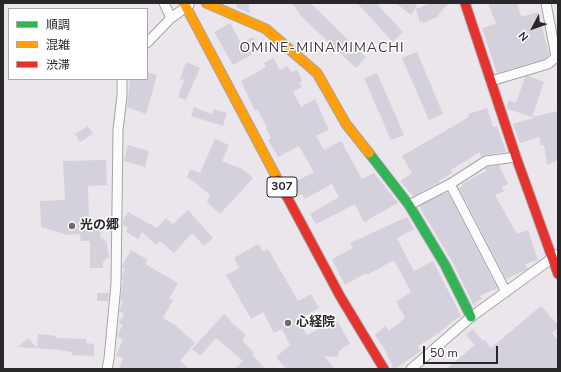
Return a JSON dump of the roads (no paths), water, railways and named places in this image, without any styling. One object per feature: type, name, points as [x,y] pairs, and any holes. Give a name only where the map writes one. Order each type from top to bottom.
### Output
[{"type":"main road","points":[[206,3],[266,29],[317,73],[346,124],[409,205],[445,265],[471,318]]},
{"type":"main road","points":[[465,3],[516,157],[555,256],[558,274]]},
{"type":"main road","name":"307","points":[[187,4],[340,296],[384,369]]},
{"type":"street","points":[[164,3],[171,18]]},
{"type":"street","points":[[491,81],[548,64],[556,57],[546,3]]},
{"type":"street","points":[[148,42],[187,4]]},
{"type":"street","points":[[107,369],[116,284],[118,130],[122,96],[122,80]]},
{"type":"street","points":[[409,205],[450,184],[486,161],[516,157]]},
{"type":"street","points":[[450,184],[506,292]]},
{"type":"street","points":[[411,369],[471,318],[555,256]]},
{"type":"place","name":"光の郷","points":[[72,226]]},
{"type":"place","name":"心経院","points":[[288,323]]},
{"type":"district","name":"OMINE-MINAMIMACHI","points":[[322,49]]}]
